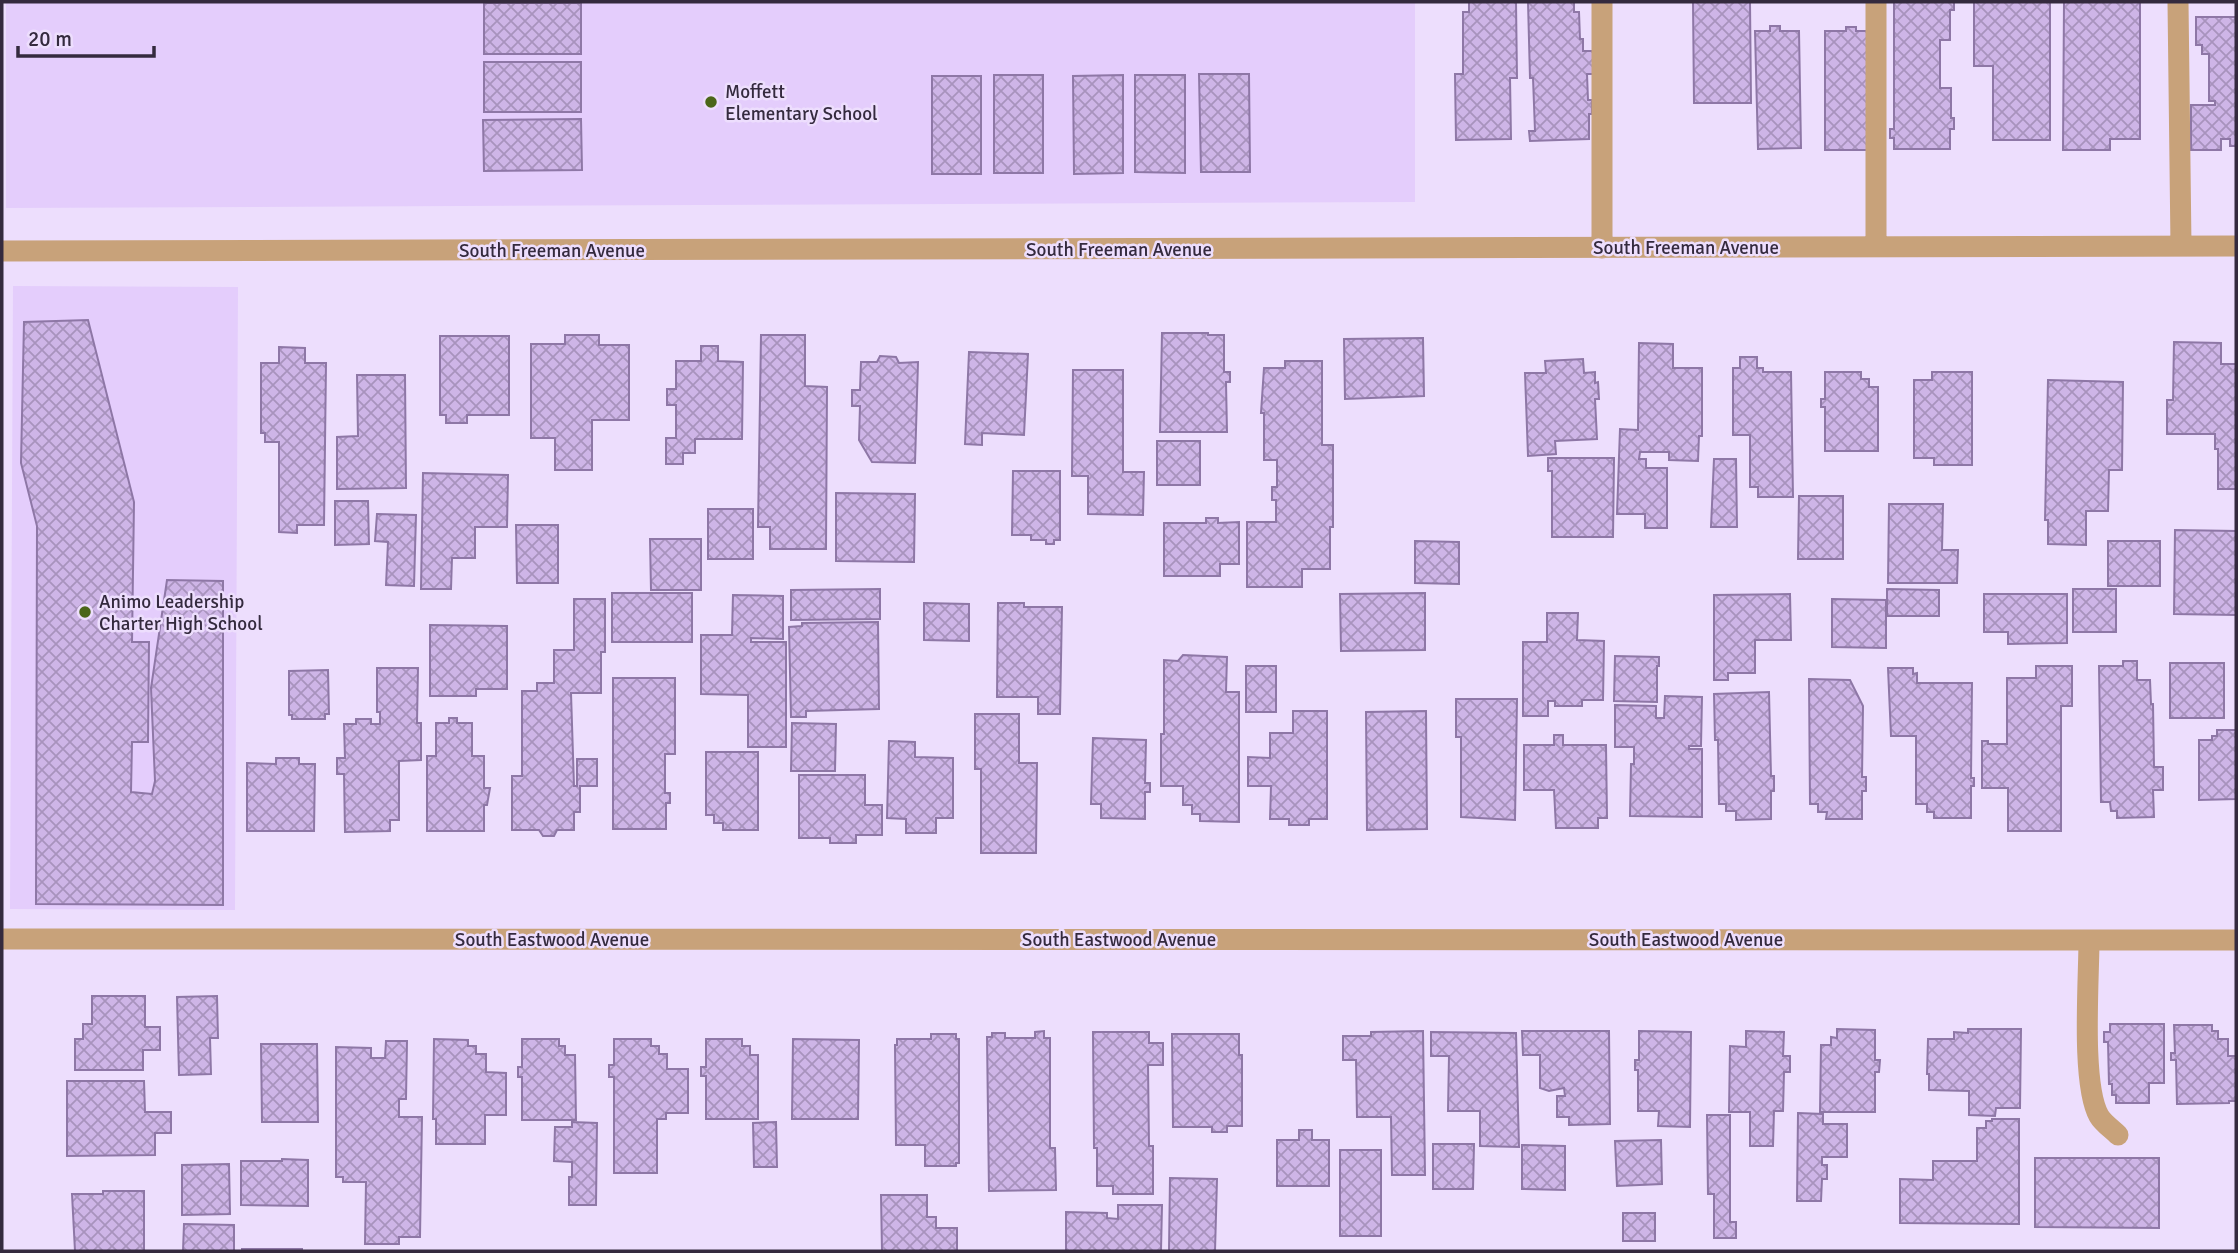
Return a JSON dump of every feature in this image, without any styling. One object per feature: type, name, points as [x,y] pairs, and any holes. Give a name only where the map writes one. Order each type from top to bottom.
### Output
[{"type":"street","points":[[1602,2],[1602,248]]},
{"type":"street","points":[[1876,2],[1876,247]]},
{"type":"street","points":[[2178,2],[2181,246]]},
{"type":"street","name":"South Freeman Avenue","points":[[2,251],[2236,246]]},
{"type":"street","name":"South Eastwood Avenue","points":[[2,939],[2236,940]]},
{"type":"street","points":[[2089,940],[2089,1073],[2092,1099],[2100,1119],[2118,1135]]},
{"type":"shaded area","name":"Moffett Elementary School","points":[[6,2],[1415,2],[1415,202],[6,208]]},
{"type":"shaded area","points":[[13,286],[238,287],[235,910],[10,909]]},
{"type":"building","points":[[1469,2],[1516,2],[1517,78],[1510,78],[1511,139],[1456,140],[1455,74],[1463,74],[1463,12],[1469,12]]},
{"type":"building","points":[[1528,2],[1574,2],[1574,12],[1579,12],[1583,51],[1593,51],[1593,74],[1587,74],[1588,100],[1592,100],[1589,139],[1530,141],[1529,131],[1535,131],[1533,78],[1530,78]]},
{"type":"building","points":[[1693,2],[1750,2],[1751,103],[1694,103]]},
{"type":"building","points":[[1894,2],[1954,2],[1954,10],[1950,10],[1950,40],[1940,40],[1940,88],[1951,88],[1951,118],[1954,118],[1954,129],[1950,129],[1950,149],[1894,149],[1894,138],[1890,138],[1890,129],[1894,129]]},
{"type":"building","points":[[1974,2],[2050,2],[2050,140],[1993,140],[1993,66],[1974,66]]},
{"type":"building","points":[[2064,2],[2140,2],[2140,139],[2110,139],[2110,150],[2063,150]]},
{"type":"building","points":[[484,3],[581,3],[581,54],[484,54]]},
{"type":"building","points":[[2196,17],[2236,17],[2236,146],[2230,146],[2230,139],[2221,139],[2221,150],[2191,150],[2191,105],[2215,105],[2215,101],[2209,101],[2209,54],[2202,54],[2202,45],[2196,45]]},
{"type":"building","points":[[1770,26],[1780,26],[1780,31],[1799,31],[1801,148],[1758,149],[1755,31],[1770,31]]},
{"type":"building","points":[[1846,27],[1856,27],[1856,31],[1869,31],[1869,150],[1825,150],[1825,31],[1846,31]]},
{"type":"building","points":[[484,62],[581,62],[581,112],[484,112]]},
{"type":"building","points":[[1199,74],[1249,74],[1250,172],[1201,172]]},
{"type":"building","points":[[994,75],[1043,75],[1043,173],[994,173]]},
{"type":"building","points":[[1123,75],[1123,173],[1074,174],[1073,76]]},
{"type":"building","points":[[1135,75],[1185,75],[1185,173],[1135,172]]},
{"type":"building","points":[[932,76],[981,76],[981,174],[932,174]]},
{"type":"building","points":[[581,119],[582,170],[484,171],[483,120]]},
{"type":"building","name":"Animo Leadership Charter High School","points":[[88,320],[134,502],[132,642],[149,642],[148,742],[132,742],[131,792],[152,794],[155,781],[151,688],[167,580],[223,581],[223,905],[36,904],[37,526],[21,463],[24,322]]},
{"type":"building","points":[[1162,333],[1224,335],[1224,372],[1230,372],[1230,382],[1226,382],[1227,432],[1160,432]]},
{"type":"building","points":[[565,335],[599,335],[599,345],[629,345],[629,420],[592,420],[592,470],[555,470],[555,438],[531,438],[531,344],[565,344]]},
{"type":"building","points":[[761,335],[805,335],[805,386],[827,387],[826,549],[770,549],[770,527],[758,527]]},
{"type":"building","points":[[440,336],[509,336],[509,415],[467,415],[467,423],[446,423],[446,415],[440,415]]},
{"type":"building","points":[[1423,338],[1424,396],[1345,399],[1344,339]]},
{"type":"building","points":[[2174,342],[2221,343],[2221,364],[2236,364],[2236,489],[2218,489],[2218,449],[2215,449],[2215,434],[2167,434],[2167,400],[2173,400]]},
{"type":"building","points":[[1639,343],[1673,344],[1673,368],[1702,368],[1702,436],[1699,436],[1698,461],[1669,460],[1669,452],[1640,452],[1639,459],[1646,459],[1646,468],[1667,468],[1667,528],[1645,528],[1645,514],[1617,514],[1620,429],[1638,430]]},
{"type":"building","points":[[701,346],[718,346],[718,361],[743,362],[742,439],[695,439],[695,453],[683,453],[683,464],[666,464],[666,438],[676,438],[676,405],[667,405],[667,389],[676,389],[676,361],[701,361]]},
{"type":"building","points":[[279,347],[305,348],[305,363],[326,363],[324,525],[297,525],[297,533],[279,532],[279,442],[265,442],[265,433],[261,433],[261,363],[279,363]]},
{"type":"building","points":[[969,352],[1028,354],[1024,435],[982,433],[982,445],[965,444]]},
{"type":"building","points":[[880,356],[896,357],[899,363],[918,362],[915,463],[872,462],[859,440],[860,406],[852,406],[852,390],[860,390],[861,362],[877,362]]},
{"type":"building","points":[[1740,357],[1757,357],[1757,368],[1763,368],[1763,372],[1791,372],[1793,497],[1758,497],[1758,487],[1750,487],[1750,435],[1733,435],[1733,368],[1740,368]]},
{"type":"building","points":[[1583,359],[1584,373],[1595,372],[1595,383],[1598,382],[1599,399],[1595,399],[1597,439],[1555,441],[1556,454],[1528,456],[1525,373],[1546,373],[1545,361]]},
{"type":"building","points":[[1285,361],[1322,361],[1322,445],[1333,445],[1330,569],[1302,569],[1302,587],[1247,587],[1247,522],[1276,522],[1276,500],[1272,500],[1272,487],[1277,487],[1277,460],[1264,460],[1264,413],[1261,413],[1264,368],[1285,368]]},
{"type":"building","points":[[1073,370],[1123,370],[1123,472],[1144,472],[1143,515],[1088,514],[1088,476],[1072,476]]},
{"type":"building","points":[[1825,372],[1861,372],[1861,379],[1869,379],[1869,387],[1878,387],[1878,451],[1825,451],[1825,407],[1821,407],[1821,399],[1825,399]]},
{"type":"building","points":[[1932,372],[1972,372],[1972,465],[1934,465],[1934,458],[1914,458],[1914,380],[1932,380]]},
{"type":"building","points":[[357,375],[405,375],[406,488],[337,489],[337,437],[358,436]]},
{"type":"building","points":[[2048,380],[2123,382],[2122,470],[2109,470],[2108,511],[2086,511],[2086,545],[2048,544],[2048,520],[2045,520]]},
{"type":"building","points":[[1157,441],[1200,441],[1200,485],[1157,485]]},
{"type":"building","points":[[1548,458],[1614,458],[1613,537],[1552,537],[1552,471],[1548,471]]},
{"type":"building","points":[[1714,459],[1736,459],[1737,527],[1711,527]]},
{"type":"building","points":[[1013,471],[1060,471],[1060,540],[1054,540],[1054,544],[1046,544],[1046,540],[1031,540],[1031,535],[1012,535]]},
{"type":"building","points":[[423,473],[508,475],[507,527],[475,527],[475,558],[452,558],[451,589],[421,589]]},
{"type":"building","points":[[836,493],[915,494],[914,562],[836,561]]},
{"type":"building","points":[[1799,496],[1843,496],[1843,559],[1798,559]]},
{"type":"building","points":[[335,501],[368,501],[369,544],[335,545]]},
{"type":"building","points":[[1889,504],[1943,504],[1942,550],[1958,550],[1957,583],[1888,583]]},
{"type":"building","points":[[708,509],[753,509],[753,559],[708,559]]},
{"type":"building","points":[[377,514],[416,515],[414,586],[386,585],[388,542],[375,541]]},
{"type":"building","points":[[1206,518],[1218,518],[1218,523],[1239,522],[1239,564],[1220,564],[1220,576],[1164,576],[1164,523],[1206,523]]},
{"type":"building","points":[[516,525],[558,525],[558,583],[517,583]]},
{"type":"building","points":[[2175,530],[2236,531],[2236,615],[2174,614]]},
{"type":"building","points":[[650,539],[701,539],[701,590],[651,590]]},
{"type":"building","points":[[1415,541],[1459,542],[1459,584],[1415,583]]},
{"type":"building","points":[[2108,541],[2160,541],[2160,586],[2108,586]]},
{"type":"building","points":[[880,589],[880,619],[791,620],[791,590]]},
{"type":"building","points":[[1887,589],[1939,590],[1939,616],[1887,616]]},
{"type":"building","points":[[2073,589],[2116,589],[2116,632],[2073,632]]},
{"type":"building","points":[[612,593],[692,593],[692,642],[612,642]]},
{"type":"building","points":[[1425,593],[1425,650],[1341,651],[1340,594]]},
{"type":"building","points":[[1790,594],[1791,640],[1755,640],[1755,673],[1728,673],[1728,680],[1714,680],[1714,595]]},
{"type":"building","points":[[1984,594],[2067,594],[2067,643],[2008,644],[2008,632],[1984,632]]},
{"type":"building","points":[[733,595],[783,596],[783,639],[751,638],[751,642],[786,642],[786,747],[748,747],[748,695],[701,694],[701,635],[732,635]]},
{"type":"building","points":[[574,599],[605,599],[605,652],[601,652],[601,693],[571,693],[574,786],[577,786],[577,759],[597,759],[597,786],[580,786],[580,812],[574,812],[574,830],[557,830],[554,836],[543,836],[539,830],[512,830],[512,776],[522,776],[522,691],[537,691],[537,683],[554,683],[554,650],[574,650]]},
{"type":"building","points":[[1832,599],[1886,600],[1886,648],[1832,647]]},
{"type":"building","points":[[924,603],[969,604],[969,641],[924,640]]},
{"type":"building","points":[[998,603],[1024,603],[1024,607],[1062,607],[1060,714],[1038,714],[1038,697],[997,697]]},
{"type":"building","points":[[1547,613],[1578,613],[1577,640],[1604,641],[1603,700],[1582,700],[1582,706],[1555,706],[1555,701],[1548,701],[1548,716],[1523,716],[1523,642],[1547,642]]},
{"type":"building","points":[[878,622],[879,709],[806,711],[806,717],[791,717],[789,627],[802,626],[802,623]]},
{"type":"building","points":[[430,625],[507,626],[507,689],[476,689],[476,696],[430,696]]},
{"type":"building","points":[[1183,655],[1227,657],[1226,692],[1239,692],[1239,822],[1200,821],[1200,814],[1192,814],[1192,805],[1183,805],[1183,786],[1161,786],[1164,660],[1178,661]]},
{"type":"building","points":[[1615,656],[1659,657],[1657,702],[1614,701]]},
{"type":"building","points":[[2123,661],[2137,661],[2137,680],[2150,680],[2154,767],[2163,767],[2163,790],[2153,790],[2154,817],[2117,818],[2117,811],[2111,811],[2110,802],[2101,802],[2099,666],[2123,666]]},
{"type":"building","points":[[2170,663],[2224,663],[2224,718],[2170,718]]},
{"type":"building","points":[[1246,666],[1276,666],[1276,712],[1246,712]]},
{"type":"building","points":[[2036,666],[2072,666],[2072,706],[2061,706],[2061,831],[2008,831],[2008,788],[1982,788],[1982,741],[1988,741],[1988,744],[2007,744],[2007,678],[2036,678]]},
{"type":"building","points":[[377,668],[418,668],[417,723],[421,723],[421,760],[399,761],[399,820],[390,820],[390,831],[345,832],[344,774],[337,774],[337,758],[345,758],[344,724],[356,724],[356,719],[371,719],[371,724],[380,724],[380,712],[377,712]]},
{"type":"building","points":[[1888,668],[1913,668],[1913,674],[1917,673],[1917,683],[1972,683],[1971,778],[1974,778],[1974,786],[1971,786],[1971,818],[1934,818],[1934,812],[1927,812],[1927,804],[1916,804],[1916,736],[1891,736]]},
{"type":"building","points":[[328,670],[329,714],[325,714],[325,719],[292,719],[292,715],[289,715],[289,671]]},
{"type":"building","points":[[613,678],[675,678],[675,754],[665,754],[665,793],[670,793],[670,803],[666,803],[666,829],[613,829]]},
{"type":"building","points":[[1809,679],[1850,680],[1863,706],[1862,777],[1866,777],[1866,791],[1862,791],[1862,819],[1826,819],[1827,812],[1818,812],[1818,804],[1810,804]]},
{"type":"building","points":[[1769,692],[1771,776],[1774,776],[1771,819],[1736,820],[1736,811],[1726,811],[1726,804],[1719,804],[1714,694]]},
{"type":"building","points":[[1665,696],[1702,697],[1701,746],[1689,746],[1689,749],[1702,749],[1702,817],[1630,816],[1634,747],[1615,747],[1615,705],[1656,706],[1656,718],[1664,718]]},
{"type":"building","points":[[1456,699],[1517,699],[1515,820],[1461,817],[1461,737],[1456,737]]},
{"type":"building","points":[[1293,711],[1327,711],[1327,819],[1309,819],[1309,825],[1289,825],[1289,819],[1270,819],[1271,786],[1248,786],[1248,757],[1270,758],[1270,733],[1293,733]]},
{"type":"building","points":[[1426,711],[1427,829],[1367,830],[1366,712]]},
{"type":"building","points":[[975,714],[1019,714],[1019,763],[1037,763],[1036,853],[981,853],[981,769],[975,769]]},
{"type":"building","points":[[449,718],[457,718],[457,723],[472,723],[472,756],[484,756],[484,788],[490,788],[487,805],[484,805],[484,831],[427,831],[427,756],[436,756],[436,723],[449,723]]},
{"type":"building","points":[[792,723],[836,724],[835,771],[791,771]]},
{"type":"building","points":[[2217,730],[2236,730],[2236,799],[2199,800],[2199,740],[2212,740],[2212,736],[2217,736]]},
{"type":"building","points":[[1554,735],[1563,735],[1563,745],[1606,745],[1607,818],[1598,818],[1598,828],[1556,828],[1554,790],[1524,790],[1524,745],[1554,745]]},
{"type":"building","points":[[1093,738],[1146,740],[1145,783],[1150,783],[1150,792],[1145,792],[1145,819],[1101,818],[1101,804],[1091,804]]},
{"type":"building","points":[[889,741],[915,742],[915,757],[953,758],[953,818],[936,818],[936,833],[906,833],[906,819],[887,818]]},
{"type":"building","points":[[706,752],[758,752],[758,830],[723,830],[723,823],[714,823],[714,815],[706,815]]},
{"type":"building","points":[[276,758],[299,758],[299,764],[315,764],[314,831],[247,831],[247,763],[276,764]]},
{"type":"building","points":[[799,775],[865,775],[865,805],[882,805],[882,835],[856,835],[856,843],[830,843],[830,838],[799,838]]},
{"type":"building","points":[[92,996],[145,996],[145,1027],[160,1027],[160,1050],[143,1050],[143,1070],[75,1070],[75,1039],[83,1039],[83,1024],[92,1024]]},
{"type":"building","points":[[217,996],[218,1038],[210,1038],[211,1074],[179,1075],[177,997]]},
{"type":"building","points":[[2110,1024],[2164,1024],[2164,1083],[2149,1083],[2149,1103],[2116,1103],[2116,1095],[2112,1095],[2112,1084],[2109,1084],[2108,1042],[2104,1042],[2104,1032],[2110,1032]]},
{"type":"building","points":[[2174,1025],[2212,1025],[2212,1031],[2218,1031],[2218,1039],[2228,1039],[2228,1056],[2236,1056],[2236,1101],[2177,1104],[2176,1060],[2171,1060],[2171,1053],[2175,1053]]},
{"type":"building","points":[[1837,1029],[1875,1030],[1875,1060],[1880,1060],[1879,1072],[1875,1072],[1875,1112],[1820,1112],[1821,1045],[1831,1045],[1831,1037],[1837,1038]]},
{"type":"building","points":[[1968,1029],[2021,1029],[2020,1108],[1996,1108],[1995,1116],[1969,1115],[1969,1091],[1929,1090],[1928,1039],[1954,1039],[1954,1032],[1968,1033]]},
{"type":"building","points":[[1044,1031],[1044,1038],[1050,1038],[1050,1148],[1055,1148],[1056,1190],[989,1191],[987,1037],[992,1037],[992,1033],[1005,1033],[1005,1038],[1035,1038],[1035,1032]]},
{"type":"building","points":[[1423,1031],[1425,1175],[1392,1175],[1391,1117],[1357,1117],[1356,1060],[1343,1060],[1343,1036],[1371,1036],[1371,1032]]},
{"type":"building","points":[[1522,1031],[1609,1031],[1610,1124],[1569,1125],[1569,1117],[1557,1117],[1557,1096],[1565,1096],[1564,1088],[1549,1091],[1540,1088],[1540,1055],[1523,1055]]},
{"type":"building","points":[[1639,1031],[1691,1032],[1690,1127],[1658,1126],[1659,1111],[1638,1111],[1638,1070],[1635,1070],[1635,1060],[1639,1060]]},
{"type":"building","points":[[1746,1031],[1784,1032],[1783,1056],[1790,1056],[1790,1072],[1784,1072],[1783,1111],[1774,1111],[1773,1146],[1750,1146],[1750,1112],[1729,1112],[1730,1046],[1746,1047]]},
{"type":"building","points":[[1093,1032],[1149,1032],[1149,1043],[1163,1043],[1163,1065],[1148,1065],[1149,1146],[1153,1146],[1153,1194],[1113,1194],[1113,1186],[1097,1186]]},
{"type":"building","points":[[1431,1032],[1516,1033],[1519,1147],[1480,1146],[1480,1111],[1448,1111],[1449,1056],[1431,1056]]},
{"type":"building","points":[[931,1034],[956,1034],[956,1039],[959,1039],[959,1163],[956,1163],[956,1166],[925,1166],[925,1145],[896,1145],[895,1045],[897,1039],[931,1039]]},
{"type":"building","points":[[1172,1034],[1239,1034],[1239,1055],[1242,1055],[1242,1126],[1227,1126],[1227,1132],[1212,1132],[1212,1127],[1173,1127]]},
{"type":"building","points":[[434,1039],[468,1040],[468,1046],[476,1046],[476,1054],[486,1054],[486,1072],[506,1073],[506,1115],[485,1115],[485,1144],[436,1144],[436,1119],[433,1119]]},
{"type":"building","points":[[522,1039],[559,1039],[559,1046],[565,1046],[565,1055],[575,1055],[576,1120],[522,1120],[522,1077],[518,1077],[518,1067],[522,1067]]},
{"type":"building","points":[[614,1039],[651,1039],[651,1046],[659,1046],[659,1054],[667,1054],[667,1069],[688,1069],[688,1113],[666,1113],[666,1119],[657,1119],[657,1173],[614,1173],[614,1077],[609,1077],[609,1065],[614,1065]]},
{"type":"building","points":[[706,1039],[742,1039],[742,1046],[750,1046],[750,1055],[758,1055],[758,1119],[706,1119],[706,1076],[701,1076],[701,1067],[706,1067]]},
{"type":"building","points":[[793,1039],[859,1040],[858,1119],[792,1119]]},
{"type":"building","points":[[386,1041],[407,1041],[406,1099],[399,1099],[399,1117],[422,1117],[420,1237],[399,1237],[399,1244],[365,1244],[366,1182],[343,1182],[343,1177],[336,1177],[336,1047],[371,1048],[371,1058],[385,1058]]},
{"type":"building","points":[[261,1044],[317,1044],[318,1122],[262,1122]]},
{"type":"building","points":[[67,1081],[144,1081],[145,1112],[171,1112],[171,1133],[155,1133],[155,1155],[67,1156]]},
{"type":"building","points":[[1798,1113],[1823,1114],[1823,1124],[1847,1124],[1847,1157],[1822,1157],[1822,1165],[1827,1165],[1827,1179],[1822,1179],[1821,1201],[1797,1201]]},
{"type":"building","points":[[1707,1115],[1730,1115],[1730,1222],[1736,1222],[1736,1238],[1714,1238],[1714,1194],[1708,1194]]},
{"type":"building","points":[[2019,1119],[2019,1224],[1900,1223],[1900,1179],[1933,1180],[1933,1161],[1977,1161],[1977,1128],[1986,1128],[1986,1121]]},
{"type":"building","points":[[572,1122],[597,1123],[596,1205],[569,1205],[572,1162],[554,1161],[555,1127],[572,1127]]},
{"type":"building","points":[[776,1122],[777,1167],[754,1167],[753,1123]]},
{"type":"building","points":[[1299,1130],[1312,1130],[1312,1140],[1329,1140],[1329,1186],[1277,1186],[1277,1140],[1299,1140]]},
{"type":"building","points":[[1661,1140],[1662,1184],[1617,1186],[1615,1141]]},
{"type":"building","points":[[1433,1144],[1474,1144],[1473,1189],[1433,1189]]},
{"type":"building","points":[[1522,1145],[1565,1146],[1565,1190],[1522,1189]]},
{"type":"building","points":[[1340,1150],[1381,1150],[1381,1236],[1340,1236]]},
{"type":"building","points":[[2035,1158],[2159,1158],[2159,1228],[2035,1227]]},
{"type":"building","points":[[308,1160],[308,1206],[241,1205],[241,1161]]},
{"type":"building","points":[[229,1164],[230,1214],[182,1215],[182,1165]]},
{"type":"building","points":[[1170,1178],[1217,1179],[1215,1251],[1169,1251]]},
{"type":"building","points":[[103,1191],[144,1191],[144,1251],[75,1251],[72,1194],[103,1194]]},
{"type":"building","points":[[881,1195],[927,1195],[927,1217],[936,1217],[936,1228],[957,1228],[957,1251],[882,1251]]},
{"type":"building","points":[[1118,1205],[1162,1205],[1161,1251],[1066,1251],[1066,1212],[1107,1213],[1107,1218],[1118,1219]]},
{"type":"building","points":[[1623,1213],[1655,1213],[1655,1241],[1623,1241]]},
{"type":"building","points":[[184,1224],[234,1225],[234,1251],[183,1251]]},
{"type":"building","points":[[302,1249],[302,1251],[242,1251]]},
{"type":"place","name":"Moffett Elementary School","points":[[711,102]]},
{"type":"place","name":"Animo Leadership Charter High School","points":[[85,612]]}]
